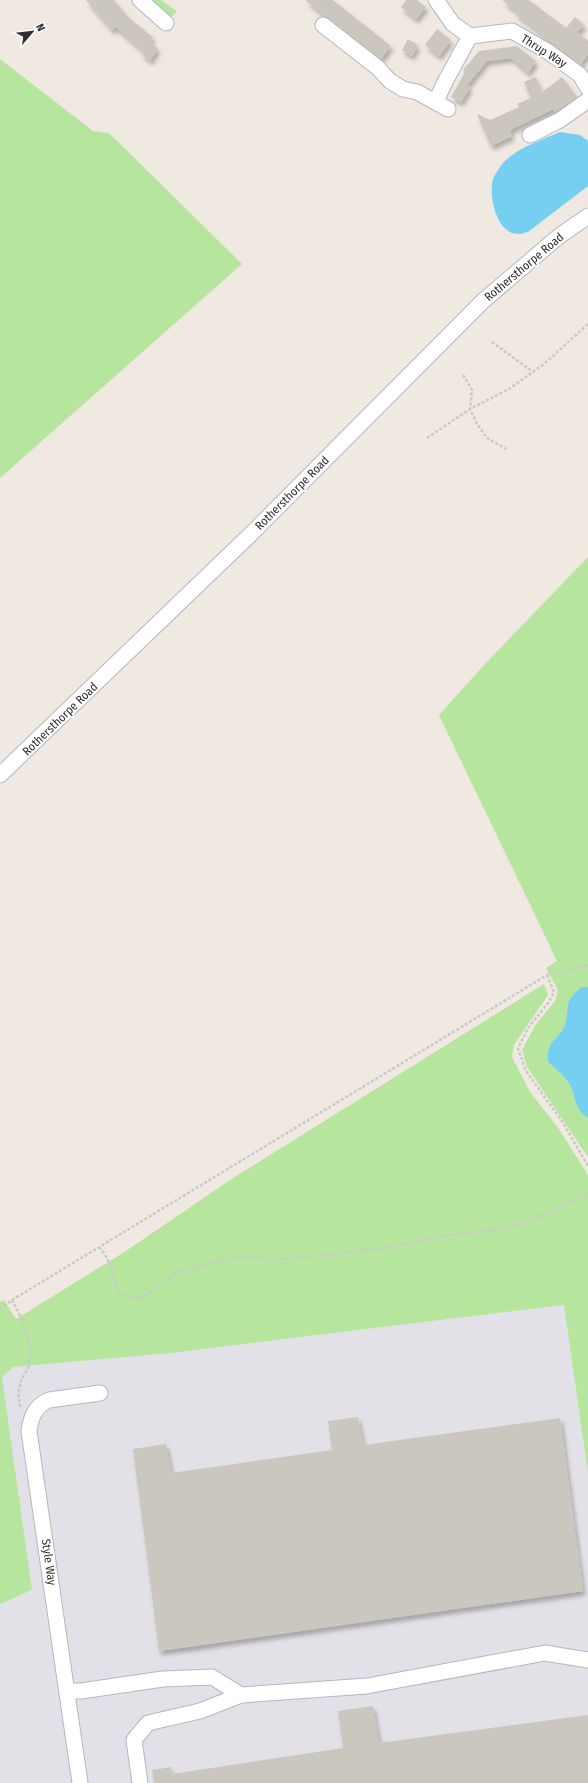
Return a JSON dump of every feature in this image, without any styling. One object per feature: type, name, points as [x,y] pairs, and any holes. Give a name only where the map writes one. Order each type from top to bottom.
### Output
[{"type":"street","points":[[140,0],[166,23]]},
{"type":"street","points":[[323,25],[378,68],[390,81],[403,89],[417,92],[442,105],[446,80],[470,36],[453,24],[436,0]]},
{"type":"street","name":"Thrup Way","points":[[470,36],[512,31],[547,51],[580,75],[588,88]]},
{"type":"street","points":[[530,135],[560,120],[588,100]]},
{"type":"street","name":"Rothersthorpe Road","points":[[0,775],[251,534],[482,301],[558,237],[588,216]]},
{"type":"street","name":"Style Way","points":[[80,1783],[29,1431],[35,1411],[44,1402],[100,1393]]},
{"type":"street","points":[[140,1783],[134,1740],[148,1723],[200,1712],[241,1695],[367,1686],[545,1653],[588,1660]]},
{"type":"street","points":[[67,1691],[81,1691],[163,1679],[212,1677],[241,1695]]},
{"type":"path","points":[[427,438],[470,409],[509,388],[533,372],[572,340],[588,324]]},
{"type":"path","points":[[492,342],[533,372]]},
{"type":"path","points":[[463,375],[472,390],[470,409],[477,424],[487,438],[508,450]]},
{"type":"path","points":[[0,1309],[12,1300],[547,975],[588,965]]},
{"type":"path","points":[[547,975],[554,992],[549,1002],[528,1028],[518,1048],[526,1071],[562,1121],[588,1166]]},
{"type":"path","points":[[99,1247],[106,1254],[112,1269],[118,1294],[140,1299],[179,1271],[237,1257],[286,1259],[337,1254],[390,1247],[450,1235],[502,1229],[543,1215],[588,1194]]},
{"type":"path","points":[[12,1300],[24,1324],[31,1351],[29,1365],[20,1382],[19,1403],[22,1410]]},
{"type":"shaded area","points":[[588,1284],[588,1783],[0,1783],[0,1604],[32,1590],[2,1377],[13,1367],[171,1353],[564,1305]]},
{"type":"green space","points":[[140,0],[161,0],[177,11],[166,23]]},
{"type":"green space","points":[[0,59],[93,131],[109,133],[242,264],[0,478]]},
{"type":"green space","points":[[588,557],[588,987],[581,987],[570,999],[564,1027],[549,1049],[548,1062],[568,1081],[580,1111],[588,1118],[588,1157],[527,1067],[522,1050],[536,1024],[555,1001],[558,990],[546,968],[557,961],[439,715],[484,665]]},
{"type":"green space","points":[[544,984],[548,995],[514,1045],[512,1057],[530,1092],[559,1129],[588,1175],[588,1473],[564,1305],[171,1353],[13,1367],[2,1377],[32,1590],[0,1604],[0,1302],[4,1300],[16,1319],[126,1251],[233,1178]]},
{"type":"water","points":[[560,132],[580,135],[588,141],[588,186],[528,232],[519,234],[511,233],[500,222],[493,204],[493,179],[500,167],[511,156],[531,144]]},
{"type":"water","points":[[581,987],[588,987],[588,1118],[580,1111],[568,1081],[548,1062],[549,1048],[564,1027],[570,999]]},
{"type":"building","points":[[86,0],[114,0],[130,19],[153,37],[150,42],[158,48],[150,61],[142,54],[143,51],[116,27],[112,30]]},
{"type":"building","points":[[305,0],[333,0],[391,46],[381,59]]},
{"type":"building","points":[[406,0],[417,0],[426,7],[416,19],[401,7]]},
{"type":"building","points":[[502,0],[529,0],[566,28],[575,17],[584,25],[577,32],[588,41],[588,54],[581,64],[516,14],[517,12]]},
{"type":"building","points":[[437,29],[451,40],[439,56],[425,45]]},
{"type":"building","points":[[408,39],[418,45],[412,56],[402,50]]},
{"type":"building","points":[[517,46],[536,61],[528,73],[511,58],[487,61],[467,85],[470,87],[461,102],[451,97],[465,72],[463,70],[479,51]]},
{"type":"building","points":[[536,77],[542,92],[562,77],[577,97],[555,112],[553,109],[510,130],[512,136],[491,146],[477,114],[490,120],[519,107],[517,104],[531,98],[524,82]]},
{"type":"building","points":[[358,1417],[363,1445],[560,1418],[583,1591],[159,1651],[133,1449],[166,1444],[171,1473],[332,1450],[328,1421]]},
{"type":"building","points":[[373,1706],[379,1743],[588,1715],[588,1783],[154,1783],[152,1770],[171,1767],[172,1774],[343,1748],[338,1711]]}]
